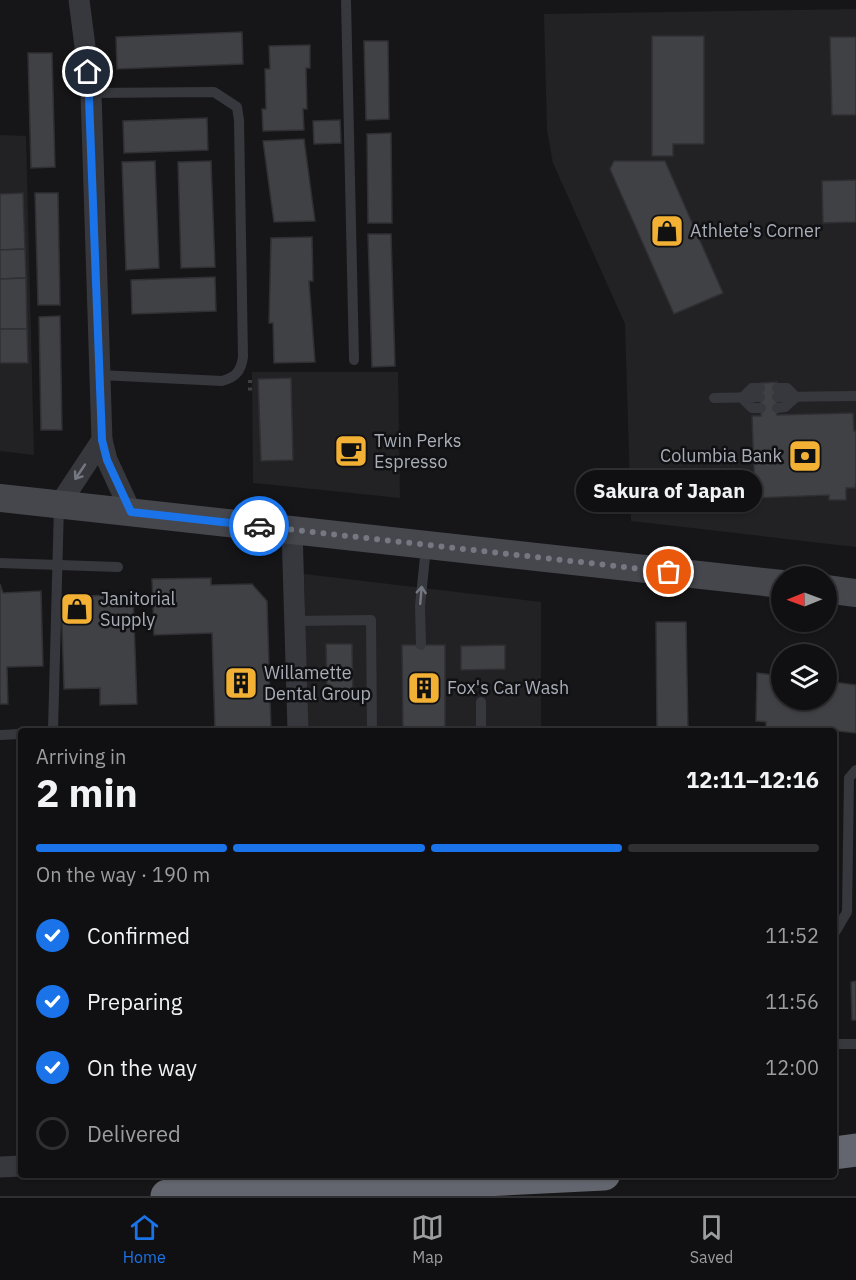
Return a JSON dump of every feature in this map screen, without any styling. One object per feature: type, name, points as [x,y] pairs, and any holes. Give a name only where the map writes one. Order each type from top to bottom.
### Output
[{"type":"highway","points":[[837,1153],[856,1150]]},
{"type":"highway","points":[[167,1196],[525,1178]]},
{"type":"main road","points":[[0,498],[771,583]]},
{"type":"main road","points":[[837,590],[856,593]]},
{"type":"street","points":[[79,0],[91,93],[102,440],[107,460],[131,512]]},
{"type":"street","points":[[59,505],[102,440]]},
{"type":"street","points":[[292,529],[298,728]]},
{"type":"street","points":[[0,1167],[18,1166]]},
{"type":"lane","points":[[346,0],[354,360]]},
{"type":"lane","points":[[91,93],[214,92],[237,107],[239,120],[243,357],[238,373],[233,378],[222,381],[100,375]]},
{"type":"lane","points":[[714,398],[742,398],[752,408],[760,398],[752,388],[742,398]]},
{"type":"lane","points":[[796,397],[787,388],[777,398],[785,407],[796,397],[856,396]]},
{"type":"lane","points":[[53,728],[55,565],[59,505]]},
{"type":"lane","points":[[421,645],[420,606],[426,544]]},
{"type":"lane","points":[[0,563],[118,567]]},
{"type":"lane","points":[[295,621],[371,620],[372,728]]},
{"type":"lane","points":[[481,702],[481,728]]},
{"type":"lane","points":[[0,735],[18,734]]},
{"type":"lane","points":[[837,929],[847,912],[849,778],[856,770]]},
{"type":"lane","points":[[837,1044],[856,1044]]},
{"type":"shaded area","points":[[856,9],[856,547],[631,521],[625,324],[553,163],[547,130],[544,14]]},
{"type":"shaded area","points":[[0,135],[26,136],[34,455],[0,451]]},
{"type":"shaded area","points":[[252,372],[398,372],[400,498],[253,483]]},
{"type":"shaded area","points":[[304,574],[541,602],[541,728],[307,728]]},
{"type":"building","points":[[242,32],[243,64],[117,69],[116,37]]},
{"type":"building","points":[[652,36],[704,36],[704,144],[673,144],[673,156],[652,156]]},
{"type":"building","points":[[830,37],[856,37],[856,115],[832,115]]},
{"type":"building","points":[[364,41],[388,41],[389,119],[366,120]]},
{"type":"building","points":[[310,45],[310,68],[306,68],[307,109],[303,109],[304,130],[263,131],[262,109],[266,109],[265,69],[270,69],[269,46]]},
{"type":"building","points":[[28,53],[52,53],[55,167],[31,168]]},
{"type":"building","points":[[207,118],[208,150],[124,153],[123,121]]},
{"type":"building","points":[[340,120],[341,143],[314,144],[313,121]]},
{"type":"building","points":[[391,133],[392,223],[368,223],[367,134]]},
{"type":"building","points":[[304,139],[315,221],[274,222],[263,141]]},
{"type":"building","points":[[155,161],[159,268],[126,270],[122,162]]},
{"type":"building","points":[[211,161],[215,267],[181,268],[178,162]]},
{"type":"building","name":"Athlete's Corner","points":[[614,161],[665,161],[723,293],[674,314],[610,169]]},
{"type":"building","points":[[856,180],[856,222],[823,223],[822,181]]},
{"type":"building","points":[[23,193],[25,249],[0,250],[0,194]]},
{"type":"building","points":[[35,193],[58,193],[60,305],[38,305]]},
{"type":"building","points":[[368,234],[391,234],[395,366],[372,367]]},
{"type":"building","points":[[312,237],[313,281],[309,281],[315,362],[274,363],[273,323],[269,323],[271,238]]},
{"type":"building","points":[[25,249],[26,278],[0,279],[0,250]]},
{"type":"building","points":[[215,277],[216,311],[132,314],[131,280]]},
{"type":"building","points":[[26,278],[27,329],[0,329],[0,279]]},
{"type":"building","points":[[60,316],[62,430],[41,430],[39,317]]},
{"type":"building","points":[[0,329],[27,329],[28,363],[0,363]]},
{"type":"building","points":[[291,378],[293,460],[261,461],[258,379]]},
{"type":"building","name":"Columbia Bank","points":[[777,382],[777,415],[853,413],[854,431],[856,431],[856,481],[855,488],[846,488],[846,500],[829,500],[829,495],[755,498],[752,416],[761,416],[760,383]]},
{"type":"building","name":"Twin Perks Espresso","points":[[348,441],[357,443],[354,460],[345,459]]},
{"type":"building","name":"Willamette Dental Group","points":[[211,578],[211,585],[252,584],[267,601],[271,728],[215,728],[212,633],[154,635],[152,579]]},
{"type":"building","points":[[0,584],[3,593],[41,591],[43,666],[7,667],[8,704],[0,704]]},
{"type":"building","points":[[133,594],[137,704],[100,705],[100,688],[64,689],[61,597]]},
{"type":"building","points":[[656,622],[686,622],[688,728],[657,728]]},
{"type":"building","points":[[326,644],[352,644],[353,697],[327,697]]},
{"type":"building","name":"Fox's Car Wash","points":[[402,645],[445,645],[445,728],[403,728]]},
{"type":"building","points":[[505,645],[505,669],[461,670],[461,646]]},
{"type":"building","points":[[757,673],[771,675],[771,710],[837,710],[837,682],[856,685],[856,733],[837,731],[837,728],[766,728],[766,722],[756,721]]},
{"type":"building","points":[[856,981],[856,1020],[852,1020],[851,982]]},
{"type":"way so far","points":[[259,526],[669,572]]},
{"type":"place","name":"Athlete's Corner","points":[[667,231]]},
{"type":"place","name":"Twin Perks Espresso","points":[[351,451]]},
{"type":"place","name":"Columbia Bank","points":[[805,456]]},
{"type":"place","name":"Sakura of Japan","points":[[669,572]]},
{"type":"place","name":"Janitorial Supply","points":[[77,609]]},
{"type":"place","name":"Willamette Dental Group","points":[[241,683]]},
{"type":"place","name":"Fox's Car Wash","points":[[424,688]]},
{"type":"route","points":[[88,72],[91,93],[102,440],[107,460],[131,512],[259,526]]}]
